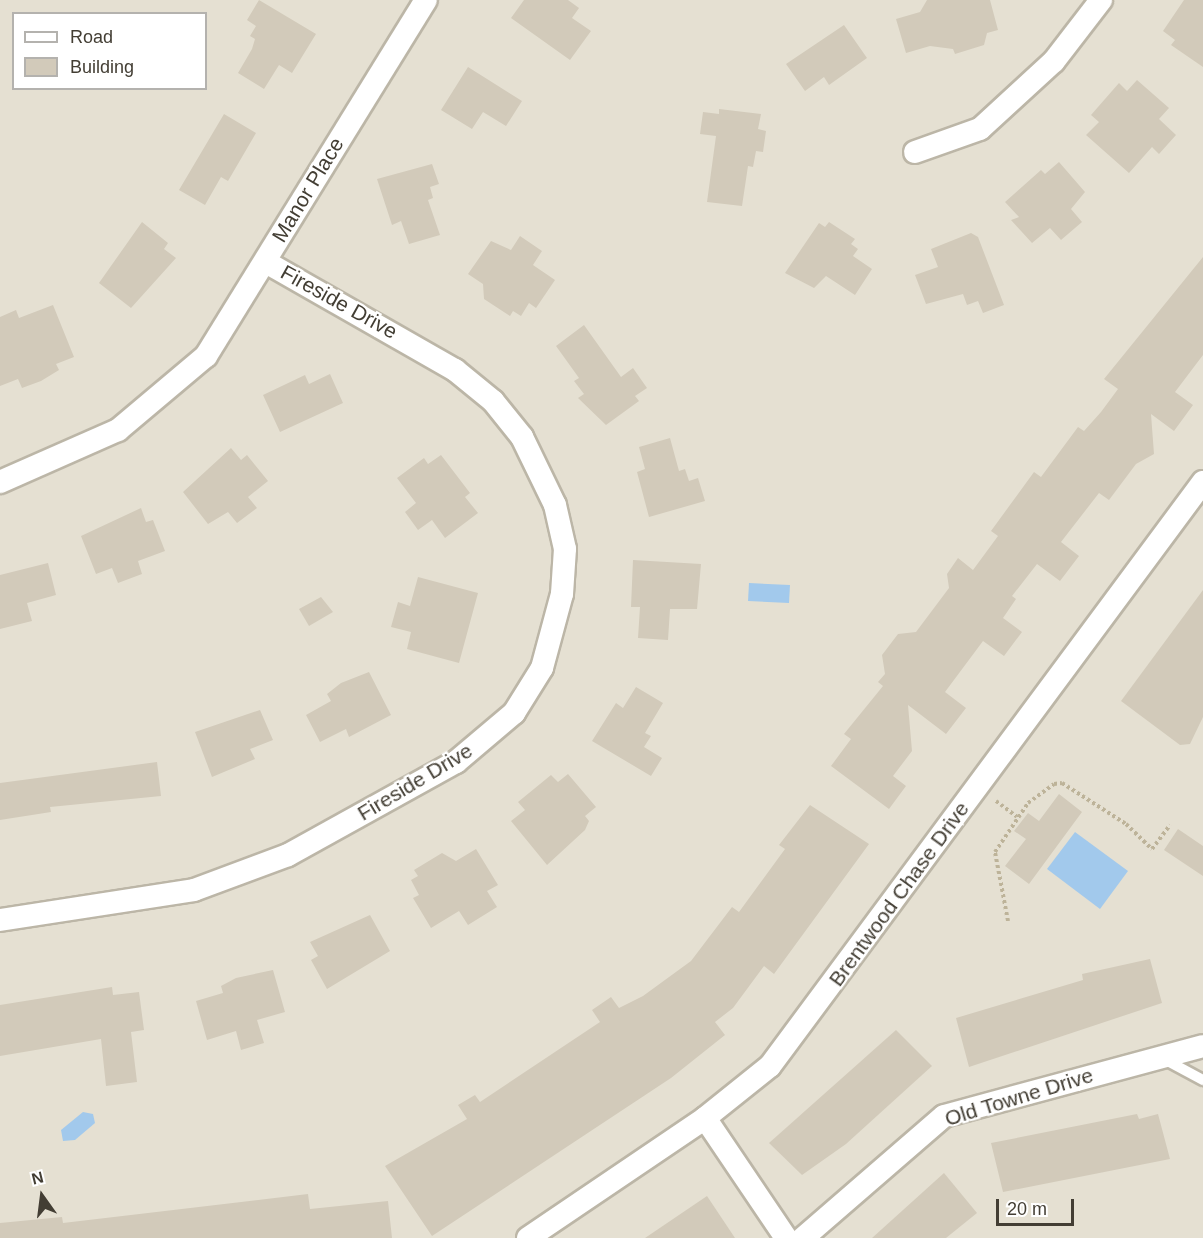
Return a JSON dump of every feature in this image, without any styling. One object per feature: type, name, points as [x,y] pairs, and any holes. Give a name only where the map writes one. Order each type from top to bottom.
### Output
[{"type":"street","name":"Manor Place","points":[[0,482],[89,445],[159,401],[206,356],[426,0]]},
{"type":"street","points":[[915,152],[980,129],[1053,62],[1101,0]]},
{"type":"street","name":"Fireside Drive","points":[[0,920],[194,890],[288,855],[456,762],[514,713],[542,668],[562,594],[565,549],[555,505],[522,437],[493,401],[455,370],[266,262]]},
{"type":"street","name":"Brentwood Chase Drive","points":[[528,1238],[705,1119],[770,1066],[1199,494]]},
{"type":"street","name":"Old Towne Drive","points":[[803,1238],[944,1116],[1203,1046]]},
{"type":"street","points":[[705,1119],[786,1238]]},
{"type":"lane","points":[[1160,1056],[1203,1080]]},
{"type":"path","points":[[1008,921],[995,852],[1028,802],[1054,784],[1062,783],[1126,824],[1152,849],[1170,825]]},
{"type":"shaded area","points":[[0,0],[1203,0],[1203,1238],[0,1238]]},
{"type":"water","points":[[749,583],[790,585],[789,603],[748,601]]},
{"type":"water","points":[[1075,832],[1128,871],[1100,909],[1047,869]]},
{"type":"water","points":[[83,1112],[93,1114],[95,1123],[75,1140],[63,1141],[61,1130]]},
{"type":"building","points":[[259,0],[316,34],[292,73],[279,65],[264,89],[238,73],[255,39],[250,36],[256,26],[247,20]]},
{"type":"building","points":[[524,0],[568,0],[579,8],[572,18],[591,31],[570,60],[511,18]]},
{"type":"building","points":[[927,0],[990,0],[998,30],[987,33],[984,45],[955,54],[953,49],[930,46],[906,53],[896,19],[920,12]]},
{"type":"building","points":[[1184,0],[1203,0],[1203,67],[1171,45],[1175,40],[1163,31]]},
{"type":"building","points":[[844,25],[867,58],[829,85],[824,77],[805,91],[786,64]]},
{"type":"building","points":[[468,67],[522,101],[506,126],[483,112],[472,129],[441,110]]},
{"type":"building","points":[[1137,80],[1169,108],[1159,119],[1176,135],[1159,154],[1152,147],[1129,173],[1086,135],[1099,122],[1091,115],[1119,83],[1127,91]]},
{"type":"building","points":[[719,109],[761,114],[758,129],[766,131],[763,152],[756,151],[753,167],[748,166],[742,206],[707,202],[716,136],[700,134],[703,112],[719,114]]},
{"type":"building","points":[[224,114],[256,133],[228,181],[221,177],[205,205],[179,190]]},
{"type":"building","points":[[1059,162],[1085,192],[1071,209],[1082,222],[1061,240],[1050,228],[1032,243],[1011,220],[1019,217],[1005,202],[1041,170],[1045,174]]},
{"type":"building","points":[[432,164],[439,184],[430,187],[433,198],[428,200],[440,235],[409,244],[401,221],[392,225],[377,179]]},
{"type":"building","points":[[142,222],[168,243],[164,249],[176,258],[131,308],[99,283]]},
{"type":"building","points":[[829,222],[855,239],[851,244],[858,249],[853,256],[872,269],[855,295],[826,276],[814,288],[785,273],[819,223],[825,227]]},
{"type":"building","points":[[971,233],[978,237],[1004,305],[983,313],[978,301],[967,305],[963,294],[926,304],[915,275],[938,267],[931,249]]},
{"type":"building","points":[[520,236],[542,251],[533,265],[555,280],[536,308],[529,303],[521,316],[513,311],[510,316],[484,299],[483,284],[468,274],[491,241],[511,250]]},
{"type":"building","points":[[1203,257],[1203,355],[1175,392],[1193,405],[1174,431],[1151,414],[1154,454],[1136,464],[1109,500],[1099,493],[1061,542],[1079,556],[1060,581],[1037,564],[1012,596],[1016,599],[1003,618],[1022,632],[1004,656],[983,641],[945,692],[966,708],[946,734],[908,705],[912,751],[893,776],[906,786],[889,809],[831,766],[851,739],[844,734],[883,686],[878,682],[885,674],[882,655],[898,634],[916,632],[949,588],[947,574],[958,558],[973,570],[998,536],[991,531],[1034,472],[1041,477],[1078,427],[1084,431],[1101,412],[1118,389],[1104,379]]},
{"type":"building","points":[[53,305],[74,357],[56,364],[59,370],[41,381],[22,388],[18,379],[0,386],[0,317],[16,310],[19,318]]},
{"type":"building","points":[[584,325],[621,377],[633,368],[647,388],[635,396],[639,401],[606,425],[578,398],[584,394],[574,381],[579,378],[556,346]]},
{"type":"building","points":[[330,374],[343,403],[280,432],[263,395],[305,375],[309,384]]},
{"type":"building","points":[[670,438],[679,471],[685,469],[689,481],[698,478],[705,501],[649,517],[637,472],[645,469],[639,447]]},
{"type":"building","points":[[231,448],[241,460],[247,455],[268,481],[248,497],[257,508],[237,523],[228,512],[208,524],[183,492]]},
{"type":"building","points":[[441,455],[470,493],[465,497],[478,513],[445,538],[432,520],[418,530],[405,512],[416,503],[397,478],[424,458],[428,464]]},
{"type":"building","points":[[141,508],[146,522],[153,520],[165,551],[138,561],[142,574],[118,583],[112,568],[96,574],[81,536]]},
{"type":"building","points":[[633,560],[701,564],[697,609],[670,609],[668,640],[638,638],[640,607],[631,607]]},
{"type":"building","points":[[48,563],[56,595],[27,603],[32,621],[0,629],[0,575]]},
{"type":"building","points":[[418,577],[478,593],[459,663],[407,649],[411,632],[391,627],[398,602],[410,606]]},
{"type":"building","points":[[1203,590],[1203,717],[1190,744],[1180,745],[1121,701]]},
{"type":"building","points":[[321,597],[333,612],[309,626],[299,609]]},
{"type":"building","points":[[369,672],[391,715],[349,737],[346,729],[320,742],[306,715],[331,701],[327,694],[341,683]]},
{"type":"building","points":[[636,687],[663,703],[645,733],[651,736],[644,747],[662,758],[651,776],[592,741],[616,703],[623,708]]},
{"type":"building","points":[[260,710],[273,740],[250,749],[255,759],[212,777],[195,732]]},
{"type":"building","points":[[157,762],[161,796],[50,807],[51,812],[0,820],[0,783]]},
{"type":"building","points":[[568,774],[596,807],[585,816],[589,821],[585,830],[547,865],[511,821],[525,810],[518,802],[551,775],[558,782]]},
{"type":"building","points":[[1059,794],[1082,812],[1029,884],[1005,866],[1026,839],[1014,831],[1028,813],[1039,821]]},
{"type":"building","points":[[810,805],[869,844],[774,974],[764,966],[733,1008],[715,1022],[725,1035],[671,1078],[432,1236],[385,1166],[467,1119],[458,1105],[475,1095],[480,1102],[600,1022],[592,1010],[611,997],[619,1008],[643,996],[691,961],[732,907],[739,912],[785,849],[779,845]]},
{"type":"building","points":[[1178,829],[1203,846],[1203,876],[1164,850]]},
{"type":"building","points":[[476,849],[498,885],[487,891],[497,907],[468,925],[459,911],[431,928],[413,898],[419,895],[411,880],[418,876],[414,870],[442,853],[456,861]]},
{"type":"building","points":[[370,915],[390,951],[327,989],[311,960],[318,956],[310,942]]},
{"type":"building","points":[[1150,959],[1162,1003],[969,1067],[956,1018],[1083,980],[1082,974]]},
{"type":"building","points":[[273,970],[285,1012],[257,1020],[264,1043],[241,1050],[236,1031],[207,1040],[196,1001],[223,993],[221,986],[236,978]]},
{"type":"building","points":[[112,987],[113,995],[139,992],[144,1030],[131,1032],[137,1082],[106,1086],[101,1039],[0,1056],[0,1005]]},
{"type":"building","points":[[896,1030],[932,1066],[846,1144],[802,1175],[769,1143]]},
{"type":"building","points":[[1137,1114],[1139,1119],[1158,1114],[1170,1159],[1003,1192],[991,1143]]},
{"type":"building","points":[[944,1173],[977,1213],[946,1238],[872,1238]]},
{"type":"building","points":[[308,1194],[310,1209],[388,1201],[392,1238],[0,1238],[0,1223],[62,1217],[63,1223]]},
{"type":"building","points":[[707,1196],[735,1238],[645,1238]]}]
